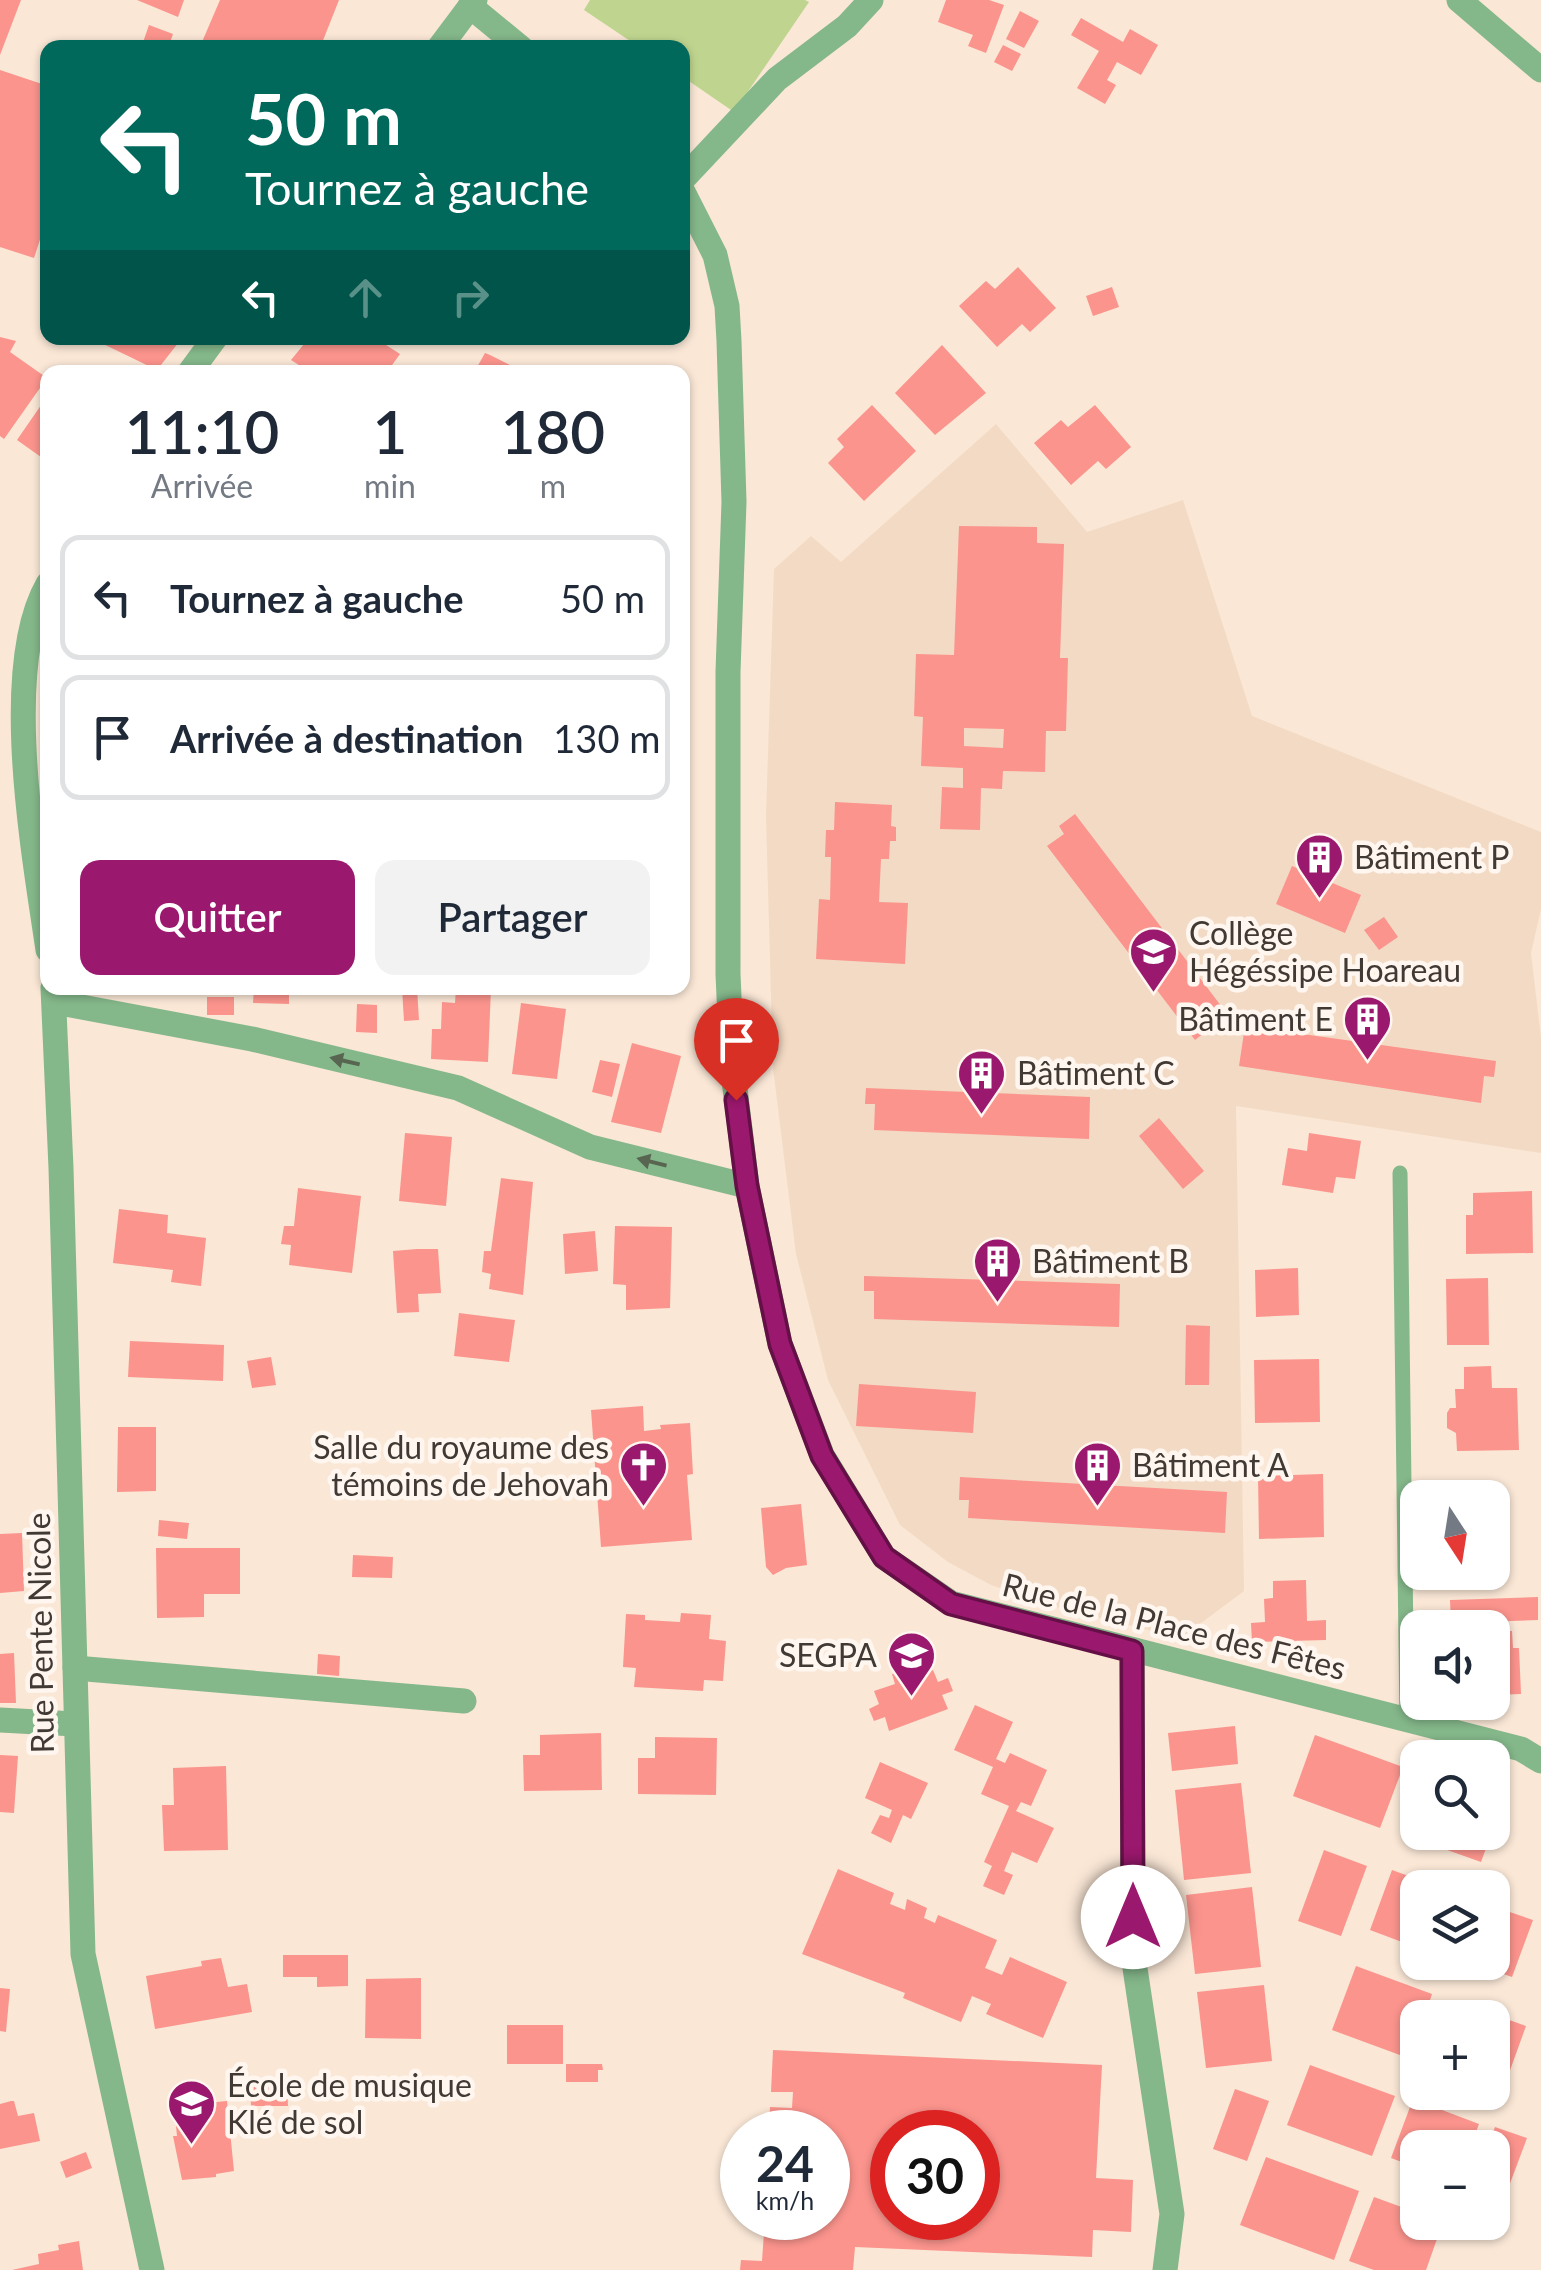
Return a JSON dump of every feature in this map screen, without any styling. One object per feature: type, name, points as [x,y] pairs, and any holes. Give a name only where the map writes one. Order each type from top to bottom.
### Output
[{"type":"street","points":[[690,172],[778,79],[847,26],[871,0]]},
{"type":"street","points":[[1459,0],[1541,70]]},
{"type":"street","points":[[445,40],[473,3],[513,40]]},
{"type":"street","name":"Rue de la Place des Fêtes","points":[[690,204],[707,233],[719,267],[729,340],[734,502],[728,672],[728,974],[732,1064],[747,1186],[780,1344],[822,1456],[884,1557],[951,1604],[1400,1718]]},
{"type":"street","points":[[40,596],[11,664],[40,891]]},
{"type":"street","points":[[54,995],[458,1088],[590,1146],[747,1186]]},
{"type":"street","name":"Rue Pente Nicole","points":[[54,995],[84,1954],[152,2270]]},
{"type":"street","points":[[1132,1651],[1133,1955],[1172,2214],[1165,2270]]},
{"type":"street","points":[[75,1668],[464,1701]]},
{"type":"street","points":[[0,1720],[75,1724]]},
{"type":"street","name":"Rue de la Place des Fêtes","points":[[1407,1720],[1521,1748],[1541,1760]]},
{"type":"lane","points":[[1400,1173],[1406,1610]]},
{"type":"shaded area","name":"Collège Hégéssipe Hoareau","points":[[996,424],[1087,532],[1183,500],[1252,716],[1541,832],[1541,909],[1531,953],[1541,1038],[1541,1153],[1236,1106],[1244,1591],[1181,1638],[1060,1608],[991,1585],[948,1562],[900,1525],[828,1380],[796,1254],[773,1068],[766,816],[774,569],[811,536],[841,562]]},
{"type":"green space","points":[[590,0],[809,2],[734,112],[690,82],[690,40],[629,40],[584,10]]},
{"type":"building","points":[[0,0],[21,0],[0,55]]},
{"type":"building","points":[[137,0],[184,0],[178,17]]},
{"type":"building","points":[[220,0],[339,0],[323,40],[203,40]]},
{"type":"building","points":[[946,0],[989,0],[1004,5],[986,53],[968,46],[973,35],[938,22]]},
{"type":"building","points":[[1020,11],[1039,21],[1024,48],[1006,39]]},
{"type":"building","points":[[1081,18],[1123,42],[1130,29],[1158,45],[1141,75],[1117,62],[1107,80],[1116,85],[1105,104],[1077,88],[1099,51],[1071,35]]},
{"type":"building","points":[[149,25],[173,34],[171,40],[144,40]]},
{"type":"building","points":[[1003,45],[1021,54],[1012,71],[994,62]]},
{"type":"building","points":[[0,70],[40,83],[40,240],[34,258],[0,247]]},
{"type":"building","points":[[1018,267],[1056,308],[1030,332],[1022,324],[997,347],[959,306],[986,281],[995,289]]},
{"type":"building","points":[[1112,287],[1119,307],[1093,316],[1086,296]]},
{"type":"building","points":[[0,337],[16,341],[10,352],[40,373],[40,388],[4,439],[0,436]]},
{"type":"building","points":[[105,345],[177,345],[161,365],[147,365]]},
{"type":"building","points":[[303,345],[386,345],[400,354],[392,365],[299,365],[291,360]]},
{"type":"building","points":[[942,345],[986,393],[935,435],[895,393]]},
{"type":"building","points":[[485,353],[510,365],[478,365]]},
{"type":"building","points":[[872,405],[916,451],[864,501],[828,463],[844,447],[837,439]]},
{"type":"building","points":[[1095,405],[1131,447],[1106,469],[1098,461],[1071,485],[1034,443],[1061,420],[1068,427]]},
{"type":"building","points":[[40,407],[40,456],[17,440]]},
{"type":"building","points":[[959,526],[1037,527],[1037,543],[1064,544],[1060,658],[1068,658],[1066,731],[1046,731],[1045,772],[1003,771],[1002,789],[981,788],[980,830],[940,829],[942,787],[963,788],[963,768],[921,766],[923,717],[914,716],[916,654],[954,655]],"holes":[[[964,728],[1004,729],[1003,748],[964,746]]]},
{"type":"building","points":[[835,802],[892,805],[891,826],[896,827],[896,841],[890,841],[889,859],[881,859],[879,902],[908,903],[905,964],[816,959],[819,899],[830,900],[831,857],[825,857],[826,830],[834,830]]},
{"type":"building","points":[[1075,814],[1228,1015],[1195,1040],[1047,846],[1064,834],[1059,826]]},
{"type":"building","name":"Bâtiment P","points":[[1292,866],[1361,895],[1345,933],[1276,904]]},
{"type":"building","points":[[1384,917],[1398,937],[1379,950],[1364,930]]},
{"type":"building","points":[[254,995],[289,995],[289,1004],[253,1003]]},
{"type":"building","points":[[402,995],[417,995],[419,1020],[404,1021]]},
{"type":"building","points":[[456,995],[491,995],[488,1062],[431,1059],[432,1029],[441,1029],[442,1002],[455,1003]]},
{"type":"building","points":[[207,997],[234,997],[234,1015],[207,1015]]},
{"type":"building","points":[[521,1003],[566,1009],[557,1079],[512,1074]]},
{"type":"building","points":[[357,1004],[377,1005],[377,1033],[356,1032]]},
{"type":"building","name":"Bâtiment E","points":[[1245,1026],[1496,1061],[1494,1077],[1484,1076],[1481,1103],[1239,1066]]},
{"type":"building","points":[[632,1043],[681,1056],[661,1133],[611,1122]]},
{"type":"building","points":[[600,1060],[620,1064],[612,1097],[592,1092]]},
{"type":"building","name":"Bâtiment C","points":[[866,1088],[1090,1097],[1089,1139],[874,1130],[875,1104],[865,1104]]},
{"type":"building","points":[[1159,1118],[1204,1171],[1183,1189],[1139,1136]]},
{"type":"building","points":[[405,1133],[452,1137],[446,1206],[399,1201]]},
{"type":"building","points":[[1309,1133],[1361,1141],[1355,1179],[1336,1177],[1333,1193],[1282,1185],[1288,1148],[1307,1151]]},
{"type":"building","points":[[501,1178],[533,1182],[523,1295],[489,1289],[491,1274],[482,1272],[484,1251],[491,1251]]},
{"type":"building","points":[[298,1188],[361,1196],[352,1273],[289,1265],[291,1245],[281,1244],[284,1226],[294,1226]]},
{"type":"building","points":[[1532,1191],[1533,1253],[1466,1254],[1466,1215],[1473,1215],[1473,1193]]},
{"type":"building","points":[[119,1209],[168,1215],[167,1233],[206,1238],[201,1286],[171,1282],[173,1270],[113,1263]]},
{"type":"building","points":[[615,1226],[672,1227],[670,1308],[626,1310],[626,1285],[613,1284]]},
{"type":"building","points":[[595,1231],[598,1271],[565,1274],[563,1234]]},
{"type":"building","points":[[438,1249],[441,1293],[418,1294],[419,1312],[397,1313],[393,1251]]},
{"type":"building","points":[[1298,1268],[1299,1315],[1256,1317],[1255,1270]]},
{"type":"building","name":"Bâtiment B","points":[[864,1276],[1120,1284],[1119,1327],[874,1319],[874,1291],[864,1291]]},
{"type":"building","points":[[1488,1278],[1489,1345],[1447,1345],[1446,1279]]},
{"type":"building","points":[[459,1313],[515,1320],[509,1362],[454,1356]]},
{"type":"building","points":[[1186,1325],[1210,1326],[1209,1385],[1185,1385]]},
{"type":"building","points":[[130,1341],[224,1345],[223,1381],[128,1377]]},
{"type":"building","points":[[271,1357],[276,1385],[252,1388],[247,1361]]},
{"type":"building","points":[[1319,1359],[1320,1422],[1255,1423],[1254,1360]]},
{"type":"building","points":[[1491,1366],[1492,1388],[1517,1388],[1519,1450],[1457,1451],[1456,1433],[1447,1428],[1447,1413],[1456,1408],[1455,1389],[1464,1389],[1464,1367]]},
{"type":"building","points":[[859,1384],[976,1392],[973,1433],[856,1426]]},
{"type":"building","name":"Salle du royaume des témoins de Jehovah","points":[[643,1406],[644,1431],[661,1429],[660,1425],[690,1423],[693,1474],[687,1475],[692,1540],[601,1547],[591,1410]]},
{"type":"building","points":[[118,1427],[156,1427],[156,1491],[117,1492]]},
{"type":"building","points":[[1323,1474],[1324,1537],[1259,1539],[1258,1476]]},
{"type":"building","name":"Bâtiment A","points":[[960,1477],[1227,1492],[1225,1533],[968,1518],[969,1500],[959,1500]]},
{"type":"building","points":[[801,1504],[807,1565],[786,1568],[773,1575],[766,1567],[761,1508]]},
{"type":"building","points":[[159,1520],[189,1523],[187,1539],[158,1536]]},
{"type":"building","points":[[22,1533],[24,1591],[0,1593],[0,1534]]},
{"type":"building","points":[[156,1548],[240,1548],[240,1594],[204,1594],[204,1617],[157,1618]]},
{"type":"building","points":[[353,1555],[393,1557],[392,1578],[352,1577]]},
{"type":"building","points":[[1306,1580],[1307,1621],[1326,1620],[1326,1640],[1252,1642],[1251,1623],[1265,1622],[1264,1599],[1273,1598],[1273,1581]]},
{"type":"building","points":[[1538,1597],[1538,1620],[1510,1621],[1510,1610],[1450,1610],[1450,1600]]},
{"type":"building","points":[[681,1613],[711,1615],[709,1639],[726,1641],[723,1681],[704,1680],[703,1691],[634,1687],[636,1668],[623,1667],[626,1614],[645,1615],[645,1620],[680,1622]]},
{"type":"building","points":[[1510,1631],[1513,1648],[1519,1648],[1521,1694],[1510,1694]]},
{"type":"building","points":[[14,1653],[16,1703],[0,1703],[0,1654]]},
{"type":"building","points":[[318,1654],[340,1656],[339,1676],[317,1674]]},
{"type":"building","points":[[910,1667],[913,1677],[933,1670],[938,1682],[948,1678],[953,1691],[942,1695],[948,1709],[889,1731],[885,1717],[874,1721],[869,1709],[879,1704],[874,1691],[895,1684],[892,1674]]},
{"type":"building","points":[[975,1705],[1013,1722],[996,1759],[1005,1763],[1010,1753],[1047,1770],[1031,1806],[1021,1802],[1016,1811],[1054,1828],[1037,1863],[1012,1852],[1004,1871],[1013,1875],[1004,1895],[983,1886],[992,1866],[984,1862],[1009,1806],[981,1794],[993,1767],[954,1750]]},
{"type":"building","points":[[1235,1726],[1238,1764],[1172,1771],[1168,1733]]},
{"type":"building","points":[[601,1733],[602,1790],[524,1791],[523,1755],[540,1755],[540,1735]]},
{"type":"building","points":[[1315,1735],[1400,1766],[1380,1828],[1293,1796]]},
{"type":"building","points":[[655,1737],[717,1738],[716,1795],[638,1794],[638,1758],[655,1758]]},
{"type":"building","points":[[0,1755],[18,1756],[14,1813],[0,1812]]},
{"type":"building","points":[[880,1762],[928,1783],[911,1819],[903,1815],[891,1843],[871,1833],[880,1815],[889,1818],[892,1810],[865,1798]]},
{"type":"building","points":[[226,1766],[228,1850],[164,1851],[162,1805],[174,1805],[173,1768]]},
{"type":"building","points":[[1241,1783],[1251,1873],[1184,1880],[1175,1790]]},
{"type":"building","points":[[1324,1850],[1367,1866],[1341,1936],[1298,1921]]},
{"type":"building","points":[[1447,1850],[1485,1850],[1481,1862]]},
{"type":"building","points":[[838,1869],[894,1893],[890,1904],[905,1910],[907,1899],[927,1908],[924,1918],[935,1923],[938,1915],[997,1940],[985,1968],[1002,1975],[1010,1957],[1067,1982],[1043,2038],[986,2014],[991,2004],[972,1996],[961,2022],[903,1998],[905,1993],[802,1954]]},
{"type":"building","points":[[1392,1870],[1400,1873],[1400,1941],[1370,1930]]},
{"type":"building","points":[[1252,1887],[1261,1967],[1195,1974],[1186,1895]]},
{"type":"building","points":[[1510,1912],[1533,1920],[1510,1976]]},
{"type":"building","points":[[283,1955],[348,1955],[348,1986],[317,1987],[317,1977],[283,1977]]},
{"type":"building","points":[[221,1958],[228,1987],[247,1984],[252,2012],[155,2029],[146,1976],[202,1966],[201,1961]]},
{"type":"building","points":[[1356,1966],[1432,1994],[1430,2000],[1400,2000],[1400,2055],[1332,2030]]},
{"type":"building","points":[[421,1978],[421,2039],[365,2038],[366,1979]]},
{"type":"building","points":[[1264,1985],[1272,2061],[1206,2068],[1197,1992]]},
{"type":"building","points":[[0,1988],[10,1989],[6,2032],[0,2031]]},
{"type":"building","points":[[1510,2020],[1526,2026],[1510,2070]]},
{"type":"building","points":[[507,2025],[563,2025],[563,2064],[507,2064]]},
{"type":"building","points":[[773,2050],[1102,2065],[1096,2178],[1133,2180],[1131,2232],[1093,2230],[1092,2257],[855,2247],[853,2270],[740,2270],[741,2260],[762,2261],[763,2240],[850,2240],[850,2110],[770,2110],[792,2108],[793,2092],[771,2092]]},
{"type":"building","points":[[566,2064],[602,2064],[603,2070],[598,2070],[598,2082],[566,2082]]},
{"type":"building","points":[[1310,2065],[1395,2096],[1372,2156],[1287,2125]]},
{"type":"building","points":[[250,2085],[287,2085],[288,2106],[251,2106]]},
{"type":"building","points":[[1235,2089],[1269,2101],[1247,2161],[1213,2149]]},
{"type":"building","points":[[14,2101],[18,2116],[34,2113],[40,2141],[0,2149],[0,2104]]},
{"type":"building","points":[[227,2101],[234,2171],[182,2180],[173,2136],[177,2136],[174,2106]]},
{"type":"building","points":[[1409,2110],[1442,2110],[1479,2124],[1477,2130],[1401,2130]]},
{"type":"building","points":[[1510,2132],[1527,2138],[1510,2183]]},
{"type":"building","points":[[1400,2134],[1400,2161],[1391,2158]]},
{"type":"building","points":[[86,2152],[92,2168],[66,2178],[60,2162]]},
{"type":"building","points":[[1266,2157],[1359,2191],[1334,2260],[1240,2225]]},
{"type":"building","points":[[1374,2197],[1400,2206],[1400,2240],[1437,2240],[1426,2270],[1374,2270],[1349,2261]]},
{"type":"building","points":[[79,2241],[83,2270],[12,2270],[39,2264],[38,2254]]},
{"type":"place","name":"Bâtiment P","points":[[1319,900]]},
{"type":"place","name":"Collège Hégéssipe Hoareau","points":[[1154,994]]},
{"type":"place","name":"Bâtiment E","points":[[1368,1062]]},
{"type":"place","name":"Bâtiment C","points":[[982,1116]]},
{"type":"place","name":"Bâtiment B","points":[[997,1304]]},
{"type":"place","name":"Salle du royaume des témoins de Jehovah","points":[[644,1508]]},
{"type":"place","name":"Bâtiment A","points":[[1097,1508]]},
{"type":"place","name":"SEGPA","points":[[912,1698]]},
{"type":"place","name":"École de musique Klé de sol","points":[[192,2146]]},
{"type":"route","points":[[736,1100],[747,1186],[780,1344],[822,1456],[884,1557],[951,1604],[1132,1651],[1133,1917]]}]
